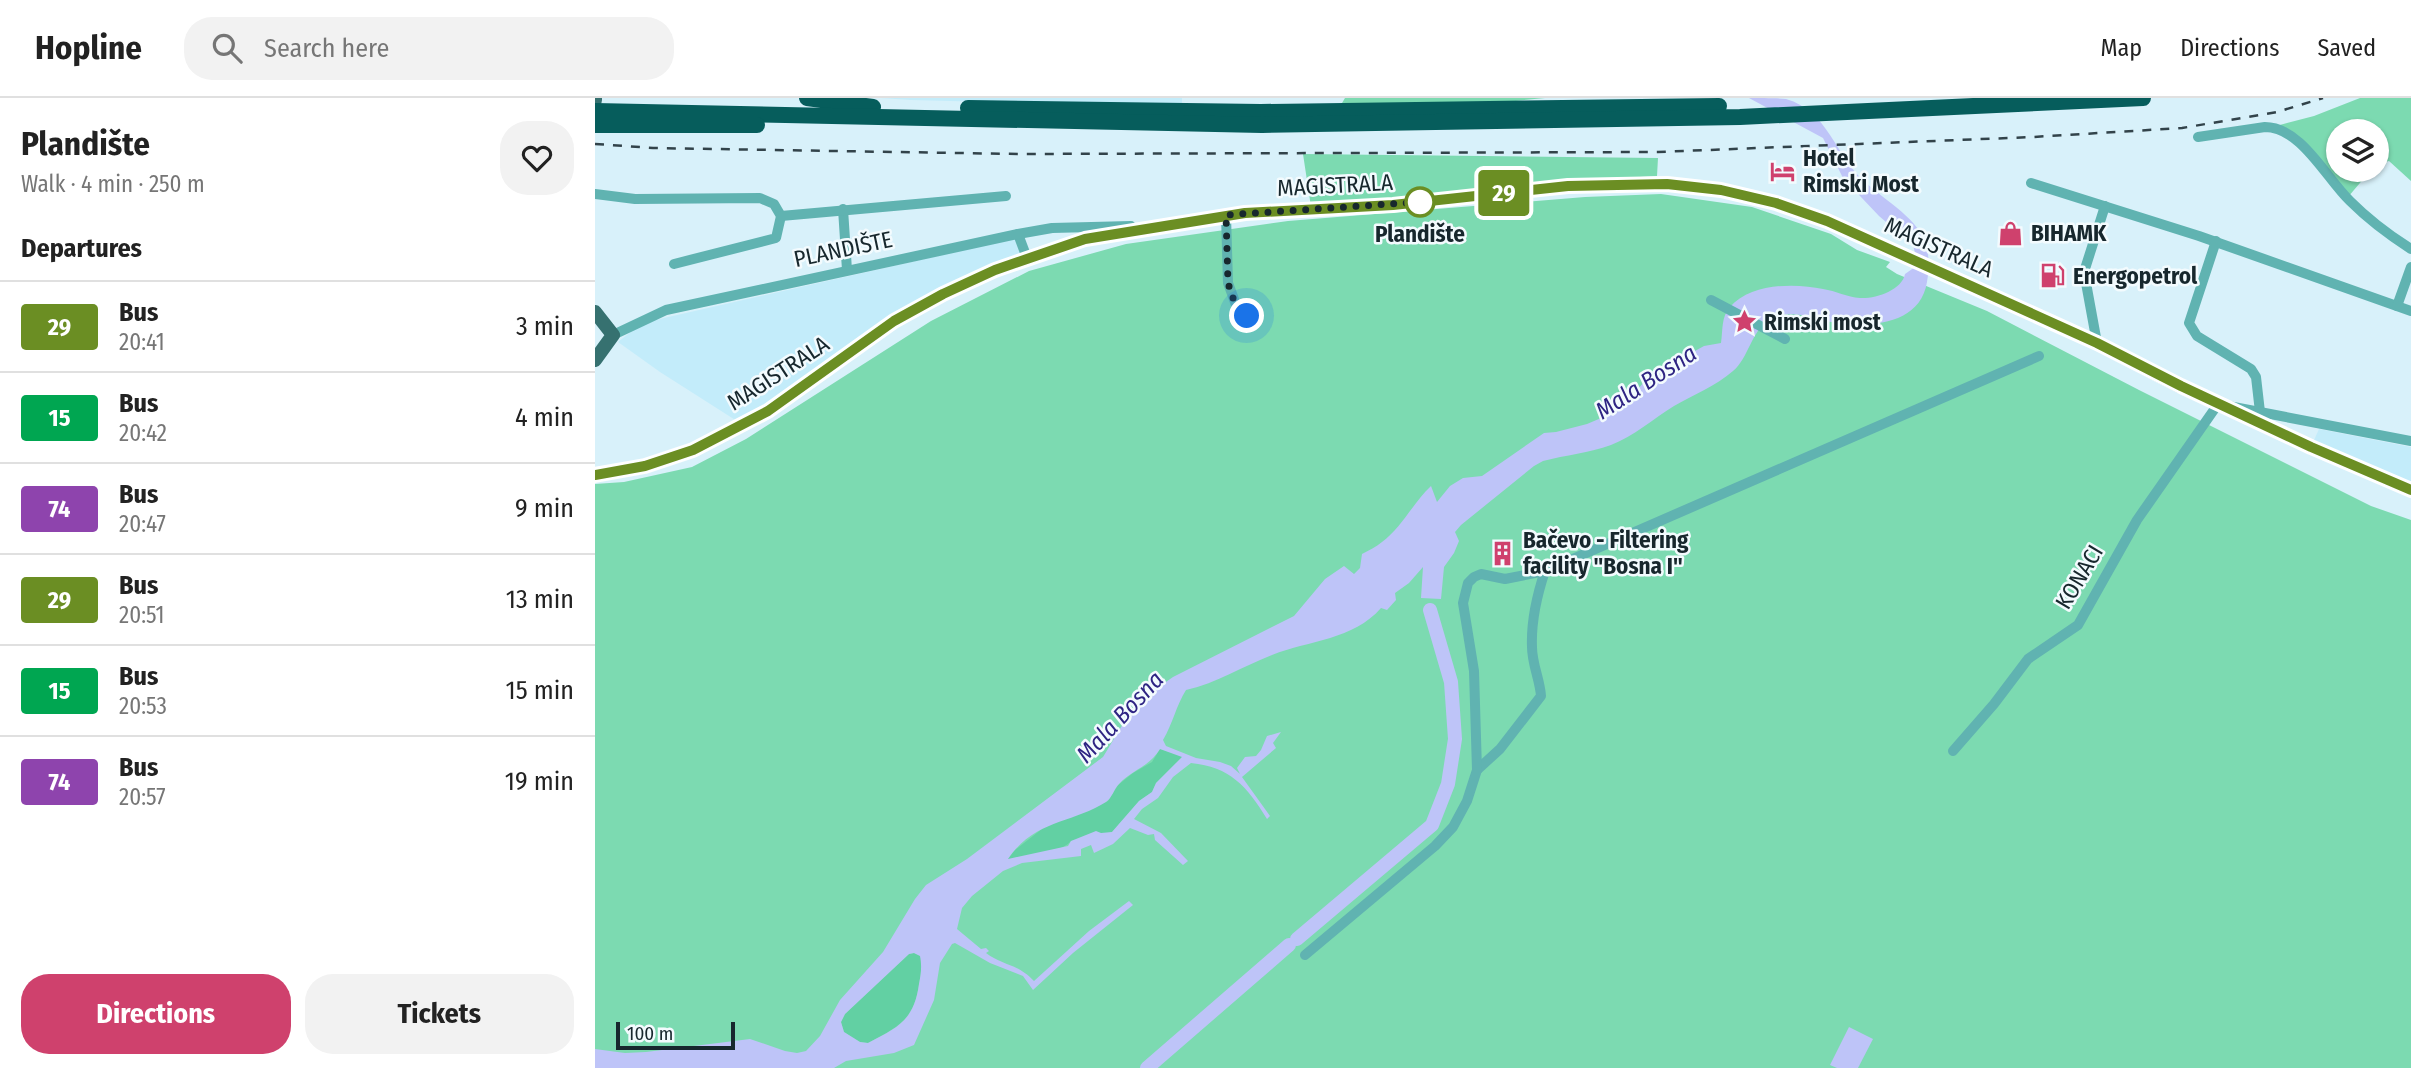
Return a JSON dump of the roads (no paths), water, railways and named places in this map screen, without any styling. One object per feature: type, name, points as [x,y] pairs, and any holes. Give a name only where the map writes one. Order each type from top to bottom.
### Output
[{"type":"highway","points":[[807,98],[873,112]]},
{"type":"highway","points":[[1819,108],[1934,98]]},
{"type":"highway","points":[[600,104],[873,112],[1255,118],[1738,111],[2143,98]]},
{"type":"highway","points":[[595,125],[804,125],[873,112]]},
{"type":"main road","name":"MAGISTRALA","points":[[595,475],[645,466],[693,450],[768,411],[894,321],[943,294],[995,270],[1085,239],[1226,215],[1393,205],[1568,186],[1667,184],[1721,190],[1776,203],[1827,221],[2097,343],[2218,404],[2365,472],[2411,490]]},
{"type":"main road","points":[[596,313],[613,335]]},
{"type":"main road","name":"PLANDIŠTE","points":[[595,360],[613,335]]},
{"type":"street","points":[[2198,136],[2266,127],[2276,127],[2286,132],[2311,155],[2347,199],[2379,229],[2411,249]]},
{"type":"street","points":[[2031,183],[2216,242],[2411,311]]},
{"type":"street","points":[[595,194],[635,199],[760,198],[774,204],[781,216],[776,238],[674,264]]},
{"type":"street","points":[[781,216],[1006,196]]},
{"type":"street","points":[[2097,343],[2084,272],[2105,206]]},
{"type":"street","points":[[843,209],[847,270]]},
{"type":"street","points":[[1226,215],[1228,283],[1238,313],[1247,316]]},
{"type":"street","name":"PLANDIŠTE","points":[[613,335],[666,310],[1018,234],[1052,229],[1161,225]]},
{"type":"street","points":[[1018,234],[1027,258]]},
{"type":"street","points":[[2216,242],[2189,323],[2197,336],[2251,369],[2256,377],[2260,412]]},
{"type":"street","points":[[2397,306],[2411,267]]},
{"type":"street","points":[[1710,300],[1786,339]]},
{"type":"street","points":[[1305,955],[1435,846],[1453,827],[1467,801],[1477,770],[1474,671],[1463,603],[1468,583],[1473,577],[1481,574],[1505,579],[1545,571],[2039,356]]},
{"type":"street","points":[[2218,404],[2411,441]]},
{"type":"street","name":"KONACI","points":[[1953,751],[2028,659],[2078,625],[2137,520],[2218,404]]},
{"type":"street","points":[[1477,770],[1500,749],[1541,696],[1532,649],[1538,593],[1545,571]]},
{"type":"water","points":[[1749,98],[1786,99],[1812,113],[1854,171],[1913,223],[1921,234],[1929,263],[1922,297],[1914,308],[1903,316],[1875,324],[1845,324],[1793,314],[1770,320],[1758,330],[1743,359],[1733,371],[1719,381],[1611,445],[1543,461],[1534,466],[1461,525],[1455,532],[1459,541],[1444,567],[1441,599],[1421,598],[1423,567],[1409,583],[1395,593],[1396,600],[1387,610],[1381,608],[1357,627],[1272,655],[1186,690],[1163,740],[1166,746],[1196,758],[1231,766],[1240,774],[1237,768],[1245,757],[1256,756],[1267,736],[1281,732],[1273,743],[1276,748],[1242,777],[1270,816],[1267,819],[1236,780],[1217,769],[1191,763],[1173,777],[1158,798],[1142,809],[1134,819],[1161,833],[1188,861],[1183,865],[1155,840],[1154,834],[1148,835],[1130,828],[1113,844],[1094,853],[1091,845],[1081,849],[1081,856],[1022,863],[1003,871],[972,896],[962,908],[957,929],[981,949],[986,948],[989,951],[986,953],[1022,971],[1034,981],[1089,931],[1129,901],[1133,905],[1073,953],[1033,990],[1023,976],[990,963],[955,943],[952,944],[940,963],[934,1000],[914,1045],[894,1053],[846,1061],[834,1068],[595,1068],[595,1049],[625,1053],[646,1052],[750,1039],[785,1051],[806,1051],[820,1036],[840,1000],[883,952],[926,885],[967,859],[1103,757],[1129,714],[1146,696],[1173,677],[1294,616],[1325,579],[1344,566],[1354,574],[1360,568],[1362,554],[1389,536],[1431,486],[1437,502],[1450,486],[1463,478],[1482,476],[1544,433],[1587,424],[1620,410],[1644,382],[1664,368],[1704,346],[1721,343],[1727,311],[1749,293],[1774,287],[1800,286],[1866,298],[1894,289],[1905,274],[1915,267],[1913,245],[1879,216],[1843,178],[1823,138]],"holes":[[[1160,749],[1182,757],[1112,832],[1096,831],[1071,841],[1068,846],[1008,859],[1018,846],[1042,829],[1106,802],[1119,784],[1151,760]],[[909,954],[920,956],[921,967],[917,996],[903,1021],[868,1043],[860,1042],[844,1032],[841,1022],[845,1014]]]},
{"type":"water","points":[[1849,1027],[1873,1039],[1858,1068],[1837,1068],[1830,1065]]},
{"type":"waterway","name":"Mala Bosna","points":[[1297,939],[1432,825],[1448,784],[1455,739],[1451,682],[1430,610]]},
{"type":"waterway","name":"Mala Bosna","points":[[1147,1068],[1289,945]]},
{"type":"railway","points":[[595,144],[653,148],[1018,154],[1658,152],[2033,137],[2182,128],[2277,112],[2323,98]]},
{"type":"place","name":"Hotel Rimski Most","points":[[1783,171]]},
{"type":"place","name":"Plandište","points":[[1420,202]]},
{"type":"place","name":"BIHAMK","points":[[2011,233]]},
{"type":"place","name":"Energopetrol","points":[[2053,276]]},
{"type":"place","name":"Rimski most","points":[[1744,322]]},
{"type":"place","name":"Bačevo - Filtering facility \"Bosna I\"","points":[[1503,553]]}]
